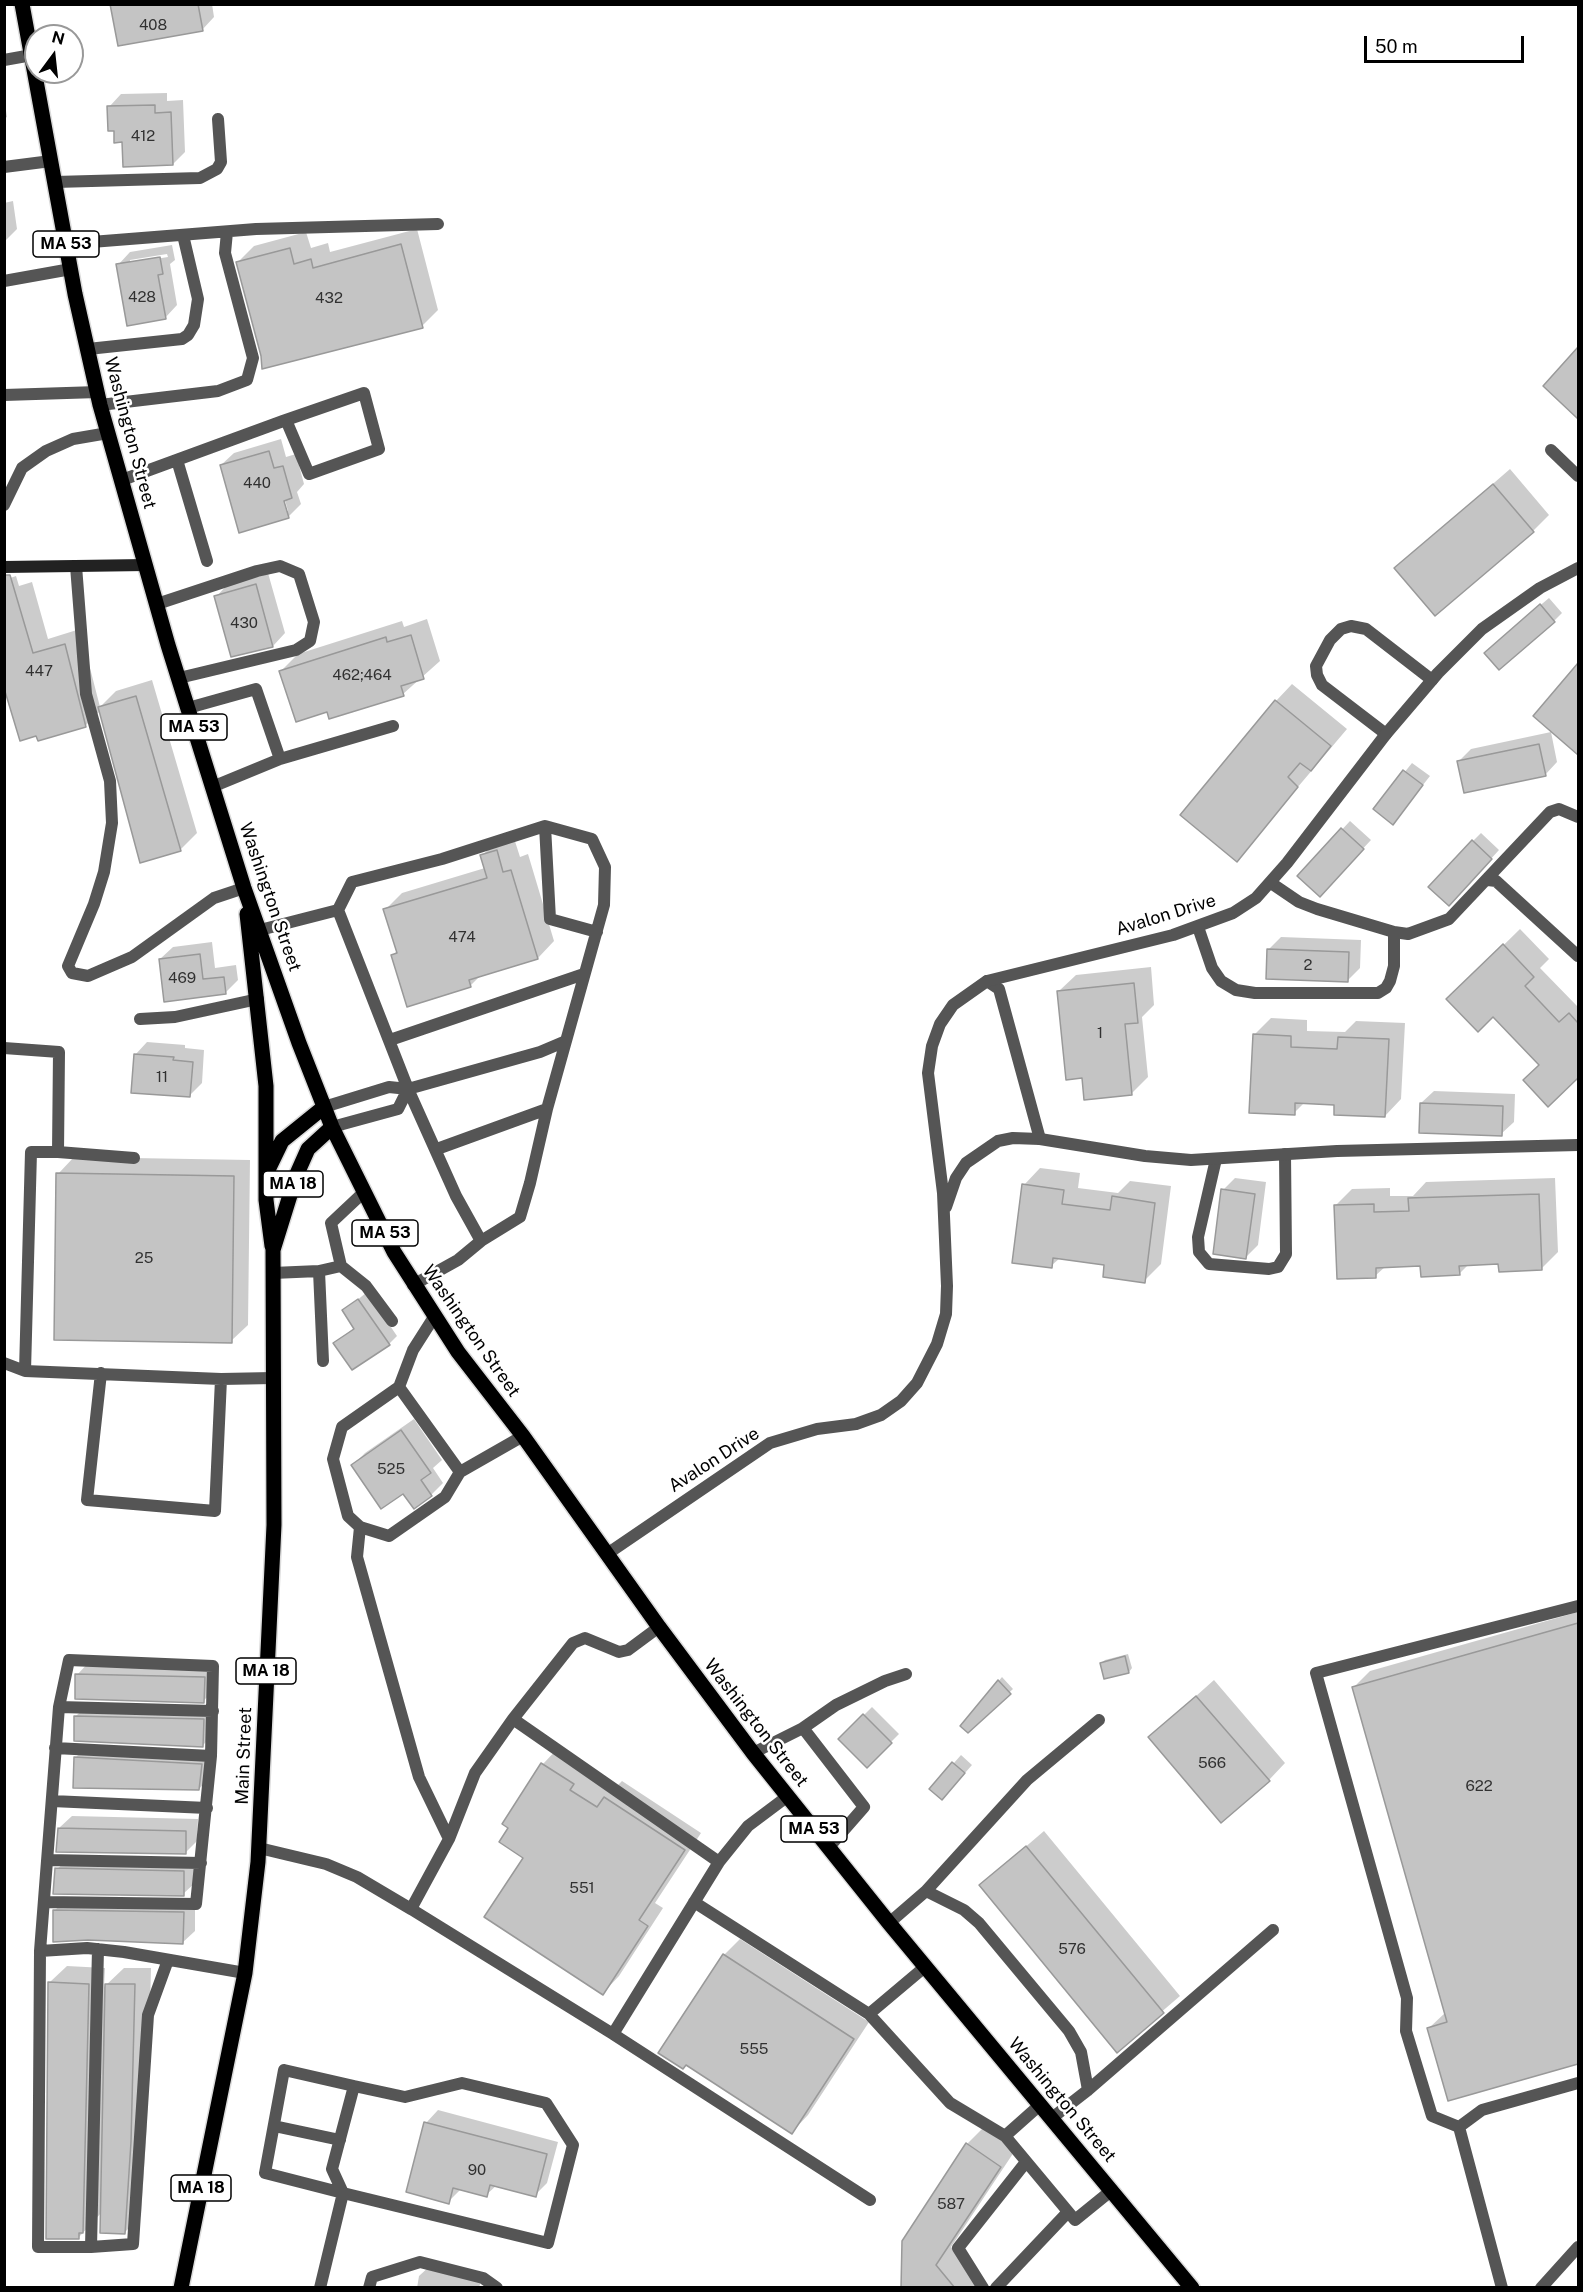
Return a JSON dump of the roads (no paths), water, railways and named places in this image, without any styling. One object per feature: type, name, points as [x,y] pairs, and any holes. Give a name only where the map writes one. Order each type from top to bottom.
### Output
[{"type":"main road","name":"Washington Street","points":[[22,4],[26,24]]},
{"type":"main road","name":"Washington Street","points":[[37,84],[66,244],[99,398],[157,604],[244,888],[332,1128],[364,1192],[413,1285],[458,1352],[523,1436],[659,1627],[753,1753],[889,1923],[1192,2288]]},
{"type":"main road","points":[[244,888],[266,1086],[265,1178]]},
{"type":"main road","name":"MA 18","points":[[273,1250],[265,1178],[282,1141],[324,1107]]},
{"type":"main road","name":"Main Street","points":[[181,2288],[245,1973],[259,1848],[274,1525],[273,1250],[296,1176],[308,1149],[332,1128]]},
{"type":"street","points":[[4,60],[24,56]]},
{"type":"street","points":[[55,182],[200,178],[218,170],[221,162],[218,118]]},
{"type":"street","points":[[4,167],[51,161]]},
{"type":"street","points":[[66,244],[227,232],[438,224]]},
{"type":"street","points":[[4,395],[99,398],[218,391],[247,380],[253,358],[225,253],[227,232]]},
{"type":"street","points":[[88,349],[182,339],[188,335],[194,326],[198,299],[183,235]]},
{"type":"street","points":[[4,281],[71,269]]},
{"type":"street","points":[[122,480],[286,420],[364,393],[379,449],[309,474],[286,420]]},
{"type":"street","points":[[4,505],[22,468],[46,452],[73,439],[108,433]]},
{"type":"street","points":[[1551,450],[1578,476]]},
{"type":"street","points":[[177,460],[207,561]]},
{"type":"street","points":[[4,567],[146,565]]},
{"type":"street","points":[[76,566],[86,694],[110,781],[112,823],[104,872],[94,904],[68,966],[72,973],[88,976],[122,962],[214,898],[244,888]]},
{"type":"street","points":[[157,604],[257,571],[280,566],[299,574],[314,622],[310,641],[296,651],[179,678]]},
{"type":"street","name":"Avalon Drive","points":[[607,1554],[770,1443],[817,1429],[856,1424],[881,1415],[901,1401],[917,1383],[929,1362],[946,1314],[944,1216],[928,1073],[932,1046],[940,1024],[953,1005],[987,981],[1198,927],[1233,914],[1257,898],[1386,734],[1432,680],[1482,629],[1540,588],[1578,568]]},
{"type":"street","points":[[1386,734],[1323,685],[1317,675],[1316,666],[1330,640],[1341,629],[1351,626],[1366,629],[1432,680]]},
{"type":"street","points":[[188,708],[256,689],[280,759]]},
{"type":"street","points":[[212,787],[280,759],[393,726]]},
{"type":"street","points":[[1271,883],[1299,902],[1394,932],[1408,934],[1449,919],[1550,813],[1559,809],[1578,817]]},
{"type":"street","points":[[544,826],[550,919],[597,932]]},
{"type":"street","points":[[413,1285],[458,1260],[481,1241],[520,1217],[547,1109],[604,904],[605,867],[592,839],[544,826],[442,859],[352,882],[338,910],[408,1089],[437,1149],[456,1196],[481,1241]]},
{"type":"street","points":[[1488,880],[1496,882],[1578,956]]},
{"type":"street","points":[[260,930],[338,910]]},
{"type":"street","points":[[1198,927],[1212,968],[1221,981],[1236,990],[1255,993],[1378,993],[1386,988],[1394,966],[1394,932]]},
{"type":"street","points":[[390,1040],[584,974]]},
{"type":"street","points":[[987,981],[999,989],[1040,1139]]},
{"type":"street","points":[[140,1019],[176,1017],[258,999]]},
{"type":"street","points":[[324,1107],[388,1087],[408,1089],[540,1052],[566,1041]]},
{"type":"street","points":[[4,1048],[59,1052],[58,1152]]},
{"type":"street","points":[[332,1128],[398,1109],[408,1089]]},
{"type":"street","points":[[437,1149],[547,1109]]},
{"type":"street","name":"Avalon Drive","points":[[944,1216],[956,1178],[966,1162],[998,1141],[1013,1138],[1040,1139],[1170,1159],[1578,1145]]},
{"type":"street","points":[[25,1371],[31,1152],[134,1158]]},
{"type":"street","points":[[1216,1159],[1198,1237],[1199,1252],[1209,1264],[1269,1269],[1278,1267],[1286,1254],[1285,1154]]},
{"type":"street","points":[[364,1192],[331,1223],[341,1266],[366,1286],[392,1321]]},
{"type":"street","points":[[273,1273],[319,1271],[341,1266]]},
{"type":"street","points":[[319,1271],[323,1361]]},
{"type":"street","points":[[434,1317],[413,1350],[399,1387],[342,1427],[333,1460],[348,1516],[360,1527],[389,1536],[445,1497],[460,1472],[523,1436]]},
{"type":"street","points":[[4,1363],[25,1371],[221,1379],[273,1378]]},
{"type":"street","points":[[101,1373],[87,1500],[215,1511],[221,1379]]},
{"type":"street","points":[[399,1387],[460,1472]]},
{"type":"street","points":[[360,1527],[357,1557],[416,1766],[449,1839]]},
{"type":"street","points":[[1459,2127],[1432,2116],[1406,2031],[1407,1998],[1316,1672],[1578,1606]]},
{"type":"street","points":[[411,1909],[449,1839],[475,1773],[513,1719],[573,1643],[585,1638],[619,1652],[628,1650],[659,1627]]},
{"type":"street","points":[[44,1902],[196,1904],[211,1756],[213,1666],[69,1660],[59,1707],[40,1950],[38,2247],[133,2244],[148,2015],[168,1960]]},
{"type":"street","points":[[753,1753],[803,1728],[836,1705],[885,1681],[906,1674]]},
{"type":"street","points":[[59,1707],[213,1711]]},
{"type":"street","points":[[513,1719],[719,1862]]},
{"type":"street","points":[[889,1923],[926,1891],[1027,1780],[1099,1720]]},
{"type":"street","points":[[803,1728],[864,1807],[829,1848]]},
{"type":"street","points":[[55,1748],[211,1756]]},
{"type":"street","points":[[613,2034],[719,1862],[748,1826],[788,1796]]},
{"type":"street","points":[[52,1801],[207,1808]]},
{"type":"street","points":[[259,1848],[326,1864],[357,1877],[613,2034],[870,2200]]},
{"type":"street","points":[[48,1860],[201,1863]]},
{"type":"street","points":[[926,1891],[964,1910],[980,1923],[1069,2031],[1081,2052],[1088,2090]]},
{"type":"street","points":[[694,1902],[868,2014],[950,2103],[1005,2136],[1075,2220],[1112,2190]]},
{"type":"street","points":[[1052,2118],[1088,2090],[1273,1930]]},
{"type":"street","points":[[40,1950],[98,1949],[245,1973]]},
{"type":"street","points":[[91,2247],[98,1949]]},
{"type":"street","points":[[868,2014],[926,1966]]},
{"type":"street","points":[[284,2070],[354,2086],[405,2097],[462,2083],[546,2103],[573,2145],[548,2243],[265,2173],[284,2070]]},
{"type":"street","points":[[1459,2127],[1482,2110],[1578,2083]]},
{"type":"street","points":[[320,2288],[343,2193],[332,2169],[354,2086]]},
{"type":"street","points":[[1005,2136],[1041,2104]]},
{"type":"street","points":[[274,2126],[340,2140]]},
{"type":"street","points":[[1459,2127],[1502,2288]]},
{"type":"street","points":[[983,2288],[958,2248],[1026,2162]]},
{"type":"street","points":[[996,2288],[1068,2212]]},
{"type":"street","points":[[1541,2288],[1578,2247]]},
{"type":"street","points":[[369,2288],[372,2277],[420,2262],[483,2278],[496,2288]]}]
